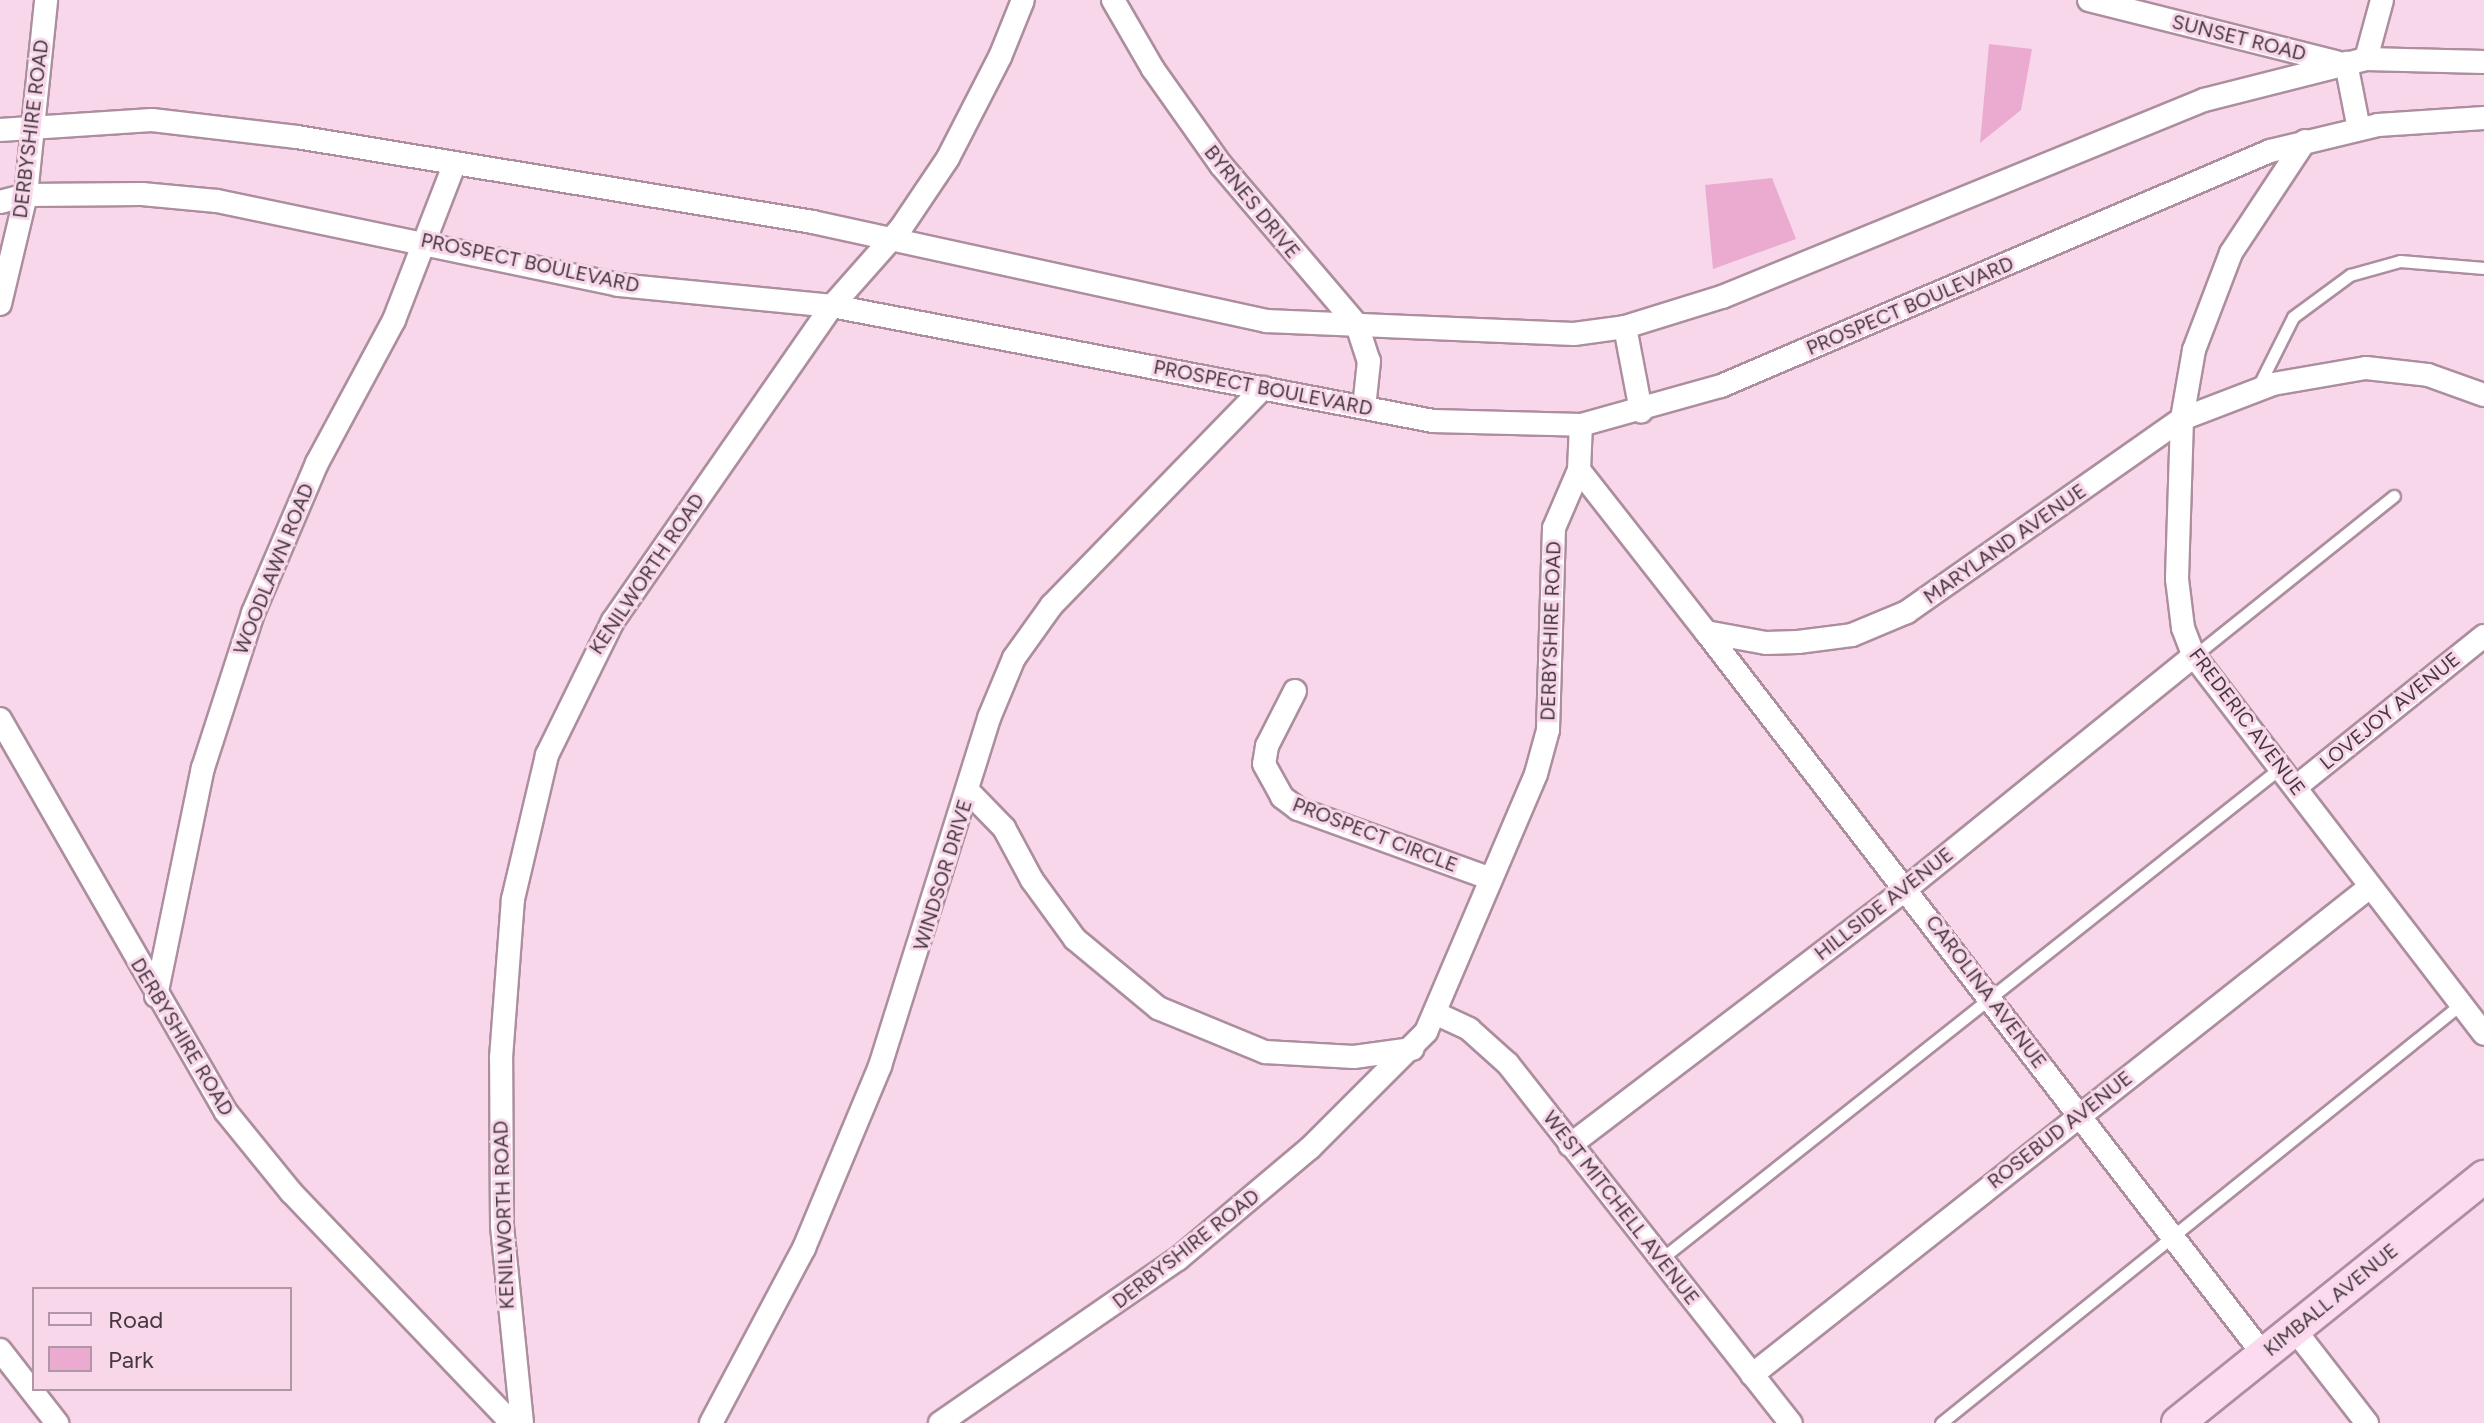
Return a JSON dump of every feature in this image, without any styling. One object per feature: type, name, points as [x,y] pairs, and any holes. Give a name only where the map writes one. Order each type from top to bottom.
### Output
[{"type":"main road","name":"KIMBALL AVENUE","points":[[2178,1423],[2484,1177]]},
{"type":"street","name":"DERBYSHIRE ROAD","points":[[0,304],[26,195],[46,0]]},
{"type":"street","name":"KENILWORTH ROAD","points":[[522,1423],[502,1226],[501,1072],[513,899],[532,802],[566,708],[607,631],[832,306],[891,239],[976,108],[1023,0]]},
{"type":"street","name":"BYRNES DRIVE","points":[[1113,0],[1153,69],[1255,212],[1357,325],[1369,361],[1364,408]]},
{"type":"street","name":"SUNSET ROAD","points":[[2089,0],[2352,62]]},
{"type":"street","points":[[2359,129],[2352,62],[2382,0]]},
{"type":"street","points":[[0,130],[152,120],[455,163],[891,239],[1266,321],[1574,334],[1625,327],[1722,297],[2204,100],[2352,62],[2484,62]]},
{"type":"street","name":"PROSPECT BOULEVARD","points":[[0,202],[26,195],[142,194],[217,201],[428,241],[618,285],[832,306],[1433,421],[1581,425],[1641,411],[1721,386],[2218,172],[2305,141],[2359,129],[2484,118]]},
{"type":"street","name":"FREDERIC AVENUE","points":[[2305,141],[2215,284],[2194,350],[2182,419],[2178,604],[2194,656],[2484,1034]]},
{"type":"street","name":"WOODLAWN ROAD","points":[[156,996],[196,794],[253,613],[317,463],[394,320],[428,241],[455,163]]},
{"type":"street","points":[[1625,327],[1641,411]]},
{"type":"street","name":"MARYLAND AVENUE","points":[[1706,632],[1766,643],[1798,642],[1877,626],[1936,594],[2182,419],[2303,375],[2366,368],[2428,375],[2484,395]]},
{"type":"street","name":"WINDSOR DRIVE","points":[[711,1423],[761,1337],[844,1158],[913,973],[1000,687],[1031,631],[1263,388]]},
{"type":"street","name":"DERBYSHIRE ROAD","points":[[940,1423],[1178,1259],[1310,1148],[1412,1049],[1435,1013],[1536,774],[1548,730],[1554,528],[1579,470],[1581,425]]},
{"type":"street","points":[[1579,470],[1706,632]]},
{"type":"street","name":"CAROLINA AVENUE","points":[[1706,632],[1907,888],[2263,1354]]},
{"type":"street","name":"LOVEJOY AVENUE","points":[[2296,787],[2484,636]]},
{"type":"street","name":"HILLSIDE AVENUE","points":[[1570,1145],[1907,888],[2194,656]]},
{"type":"street","name":"PROSPECT CIRCLE","points":[[1295,691],[1267,746],[1264,764],[1282,797],[1298,809],[1491,879]]},
{"type":"street","name":"DERBYSHIRE ROAD","points":[[0,719],[198,1069],[257,1153],[512,1423]]},
{"type":"street","points":[[968,791],[1004,828],[1032,880],[1075,939],[1158,1008],[1265,1052],[1343,1057],[1412,1049]]},
{"type":"street","name":"ROSEBUD AVENUE","points":[[1752,1375],[2079,1113],[2370,887]]},
{"type":"street","name":"WEST MITCHELL AVENUE","points":[[1435,1013],[1489,1044],[1790,1423]]},
{"type":"street","points":[[2294,1329],[2367,1423]]},
{"type":"street","points":[[0,1350],[57,1423]]},
{"type":"lane","points":[[2256,392],[2293,317],[2350,275],[2400,261],[2484,268]]},
{"type":"lane","points":[[2194,656],[2394,496]]},
{"type":"lane","points":[[1661,1259],[2281,767]]},
{"type":"lane","points":[[1941,1423],[2461,1004]]},
{"type":"green space","points":[[1989,44],[2032,49],[2021,110],[1980,143]]},
{"type":"green space","points":[[1772,178],[1796,239],[1713,269],[1705,185]]}]
